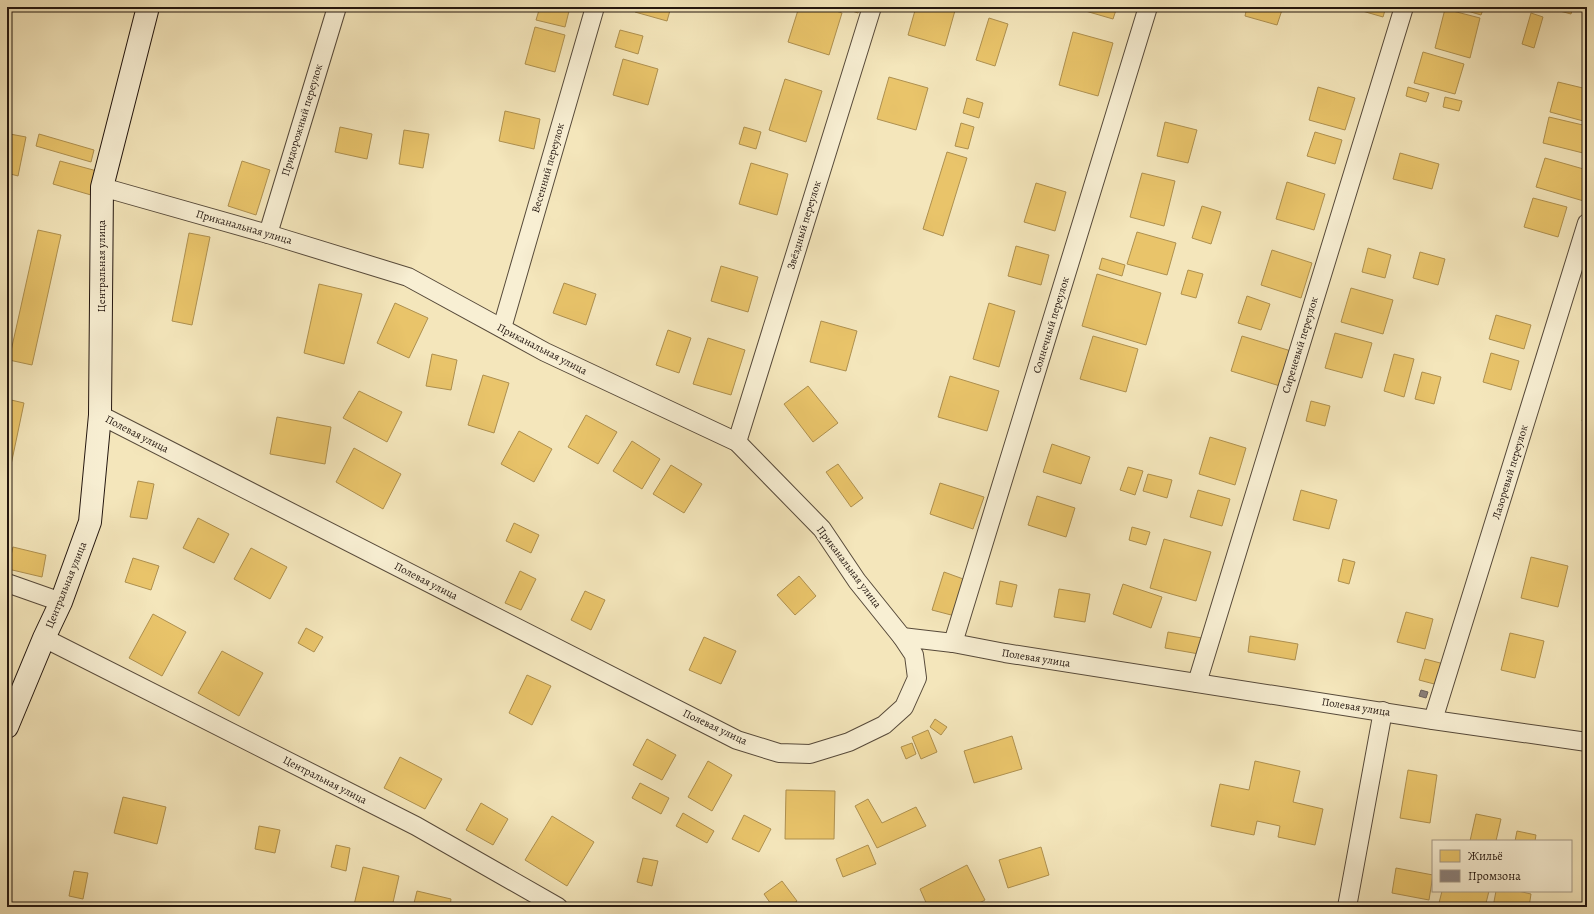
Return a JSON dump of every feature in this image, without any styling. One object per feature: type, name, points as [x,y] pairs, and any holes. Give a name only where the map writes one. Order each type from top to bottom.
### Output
[{"type":"street","name":"Центральная улица","points":[[148,7],[102,187],[100,415],[90,522],[61,602],[44,638],[416,826],[558,907]]},
{"type":"street","name":"Придорожный переулок","points":[[268,234],[337,7]]},
{"type":"street","name":"Весенний переулок","points":[[502,328],[595,7]]},
{"type":"street","name":"Звёздный переулок","points":[[737,442],[872,7]]},
{"type":"street","name":"Солнечный переулок","points":[[953,643],[1148,7]]},
{"type":"street","name":"Сиреневый переулок","points":[[1197,683],[1404,7]]},
{"type":"street","name":"Приканальная улица","points":[[102,187],[268,234],[408,277],[545,352],[737,442],[822,529],[857,581],[902,637]]},
{"type":"street","name":"Лазоревый переулок","points":[[1433,720],[1587,223]]},
{"type":"street","name":"Полевая улица","points":[[100,415],[737,740],[779,753],[810,754],[849,742],[884,725],[904,707],[917,678],[914,655],[902,637]]},
{"type":"street","points":[[7,583],[61,602]]},
{"type":"street","name":"Полевая улица","points":[[902,637],[953,643],[1005,653],[1433,720],[1587,742]]},
{"type":"street","points":[[7,727],[44,638]]},
{"type":"street","points":[[1347,907],[1383,711]]},
{"type":"building: Жильё","points":[[540,7],[570,7],[565,27],[536,20]]},
{"type":"building: Жильё","points":[[637,7],[671,7],[667,21],[635,12]]},
{"type":"building: Жильё","points":[[799,7],[824,7],[842,13],[829,55],[788,42]]},
{"type":"building: Жильё","points":[[840,7],[860,7],[858,13]]},
{"type":"building: Жильё","points":[[916,7],[956,7],[945,46],[908,35]]},
{"type":"building: Жильё","points":[[1083,7],[1117,7],[1113,19],[1082,10]]},
{"type":"building: Жильё","points":[[1247,7],[1283,7],[1277,25],[1245,16]]},
{"type":"building: Жильё","points":[[1386,7],[1383,17],[1352,8]]},
{"type":"building: Жильё","points":[[1454,7],[1484,7],[1481,15]]},
{"type":"building: Жильё","points":[[1545,7],[1573,7],[1571,14]]},
{"type":"building: Жильё","points":[[1445,9],[1480,18],[1470,58],[1435,48]]},
{"type":"building: Жильё","points":[[1531,13],[1543,17],[1534,48],[1522,44]]},
{"type":"building: Жильё","points":[[989,18],[1008,24],[995,66],[976,60]]},
{"type":"building: Жильё","points":[[535,27],[565,35],[555,72],[525,64]]},
{"type":"building: Жильё","points":[[620,30],[643,36],[638,54],[615,47]]},
{"type":"building: Жильё","points":[[1073,32],[1113,43],[1098,96],[1059,85]]},
{"type":"building: Жильё","points":[[1423,52],[1464,64],[1455,94],[1414,83]]},
{"type":"building: Жильё","points":[[623,59],[658,69],[648,105],[613,95]]},
{"type":"building: Жильё","points":[[889,77],[928,88],[916,130],[877,119]]},
{"type":"building: Жильё","points":[[785,79],[822,91],[806,142],[769,130]]},
{"type":"building: Жильё","points":[[1558,82],[1587,89],[1587,122],[1550,112]]},
{"type":"building: Жильё","points":[[1318,87],[1355,98],[1345,130],[1309,120]]},
{"type":"building: Жильё","points":[[1408,87],[1429,93],[1426,102],[1406,96]]},
{"type":"building: Жильё","points":[[1445,97],[1462,101],[1459,111],[1443,107]]},
{"type":"building: Жильё","points":[[967,98],[983,103],[979,118],[963,113]]},
{"type":"building: Жильё","points":[[505,111],[540,119],[534,149],[499,141]]},
{"type":"building: Жильё","points":[[1549,117],[1587,126],[1587,154],[1543,143]]},
{"type":"building: Жильё","points":[[1165,122],[1197,130],[1188,163],[1157,156]]},
{"type":"building: Жильё","points":[[961,123],[974,127],[968,149],[955,146]]},
{"type":"building: Жильё","points":[[340,127],[372,134],[367,159],[335,152]]},
{"type":"building: Жильё","points":[[744,127],[761,132],[756,149],[739,144]]},
{"type":"building: Жильё","points":[[404,130],[429,134],[423,168],[399,164]]},
{"type":"building: Жильё","points":[[1315,132],[1342,140],[1335,164],[1307,156]]},
{"type":"building: Жильё","points":[[10,134],[26,137],[18,176],[7,173],[7,146]]},
{"type":"building: Жильё","points":[[39,134],[94,150],[91,162],[36,146]]},
{"type":"building: Жильё","points":[[947,152],[967,158],[943,236],[923,229]]},
{"type":"building: Жильё","points":[[1400,153],[1439,164],[1432,189],[1393,179]]},
{"type":"building: Жильё","points":[[1545,158],[1587,170],[1587,202],[1536,187]]},
{"type":"building: Жильё","points":[[60,161],[97,171],[91,195],[53,184]]},
{"type":"building: Жильё","points":[[242,161],[270,170],[256,215],[228,206]]},
{"type":"building: Жильё","points":[[751,163],[788,174],[777,215],[739,204]]},
{"type":"building: Жильё","points":[[1142,173],[1175,181],[1164,226],[1130,217]]},
{"type":"building: Жильё","points":[[1287,182],[1325,194],[1314,230],[1276,219]]},
{"type":"building: Жильё","points":[[1036,183],[1066,192],[1055,231],[1024,222]]},
{"type":"building: Жильё","points":[[1533,198],[1567,207],[1558,237],[1524,227]]},
{"type":"building: Жильё","points":[[1202,206],[1221,212],[1211,244],[1192,238]]},
{"type":"building: Жильё","points":[[38,230],[61,235],[32,365],[9,360]]},
{"type":"building: Жильё","points":[[1137,232],[1176,243],[1167,275],[1127,264]]},
{"type":"building: Жильё","points":[[189,233],[210,237],[192,325],[172,321]]},
{"type":"building: Жильё","points":[[1016,246],[1049,255],[1041,285],[1008,276]]},
{"type":"building: Жильё","points":[[1368,248],[1391,255],[1385,278],[1362,272]]},
{"type":"building: Жильё","points":[[1272,250],[1312,263],[1301,298],[1261,285]]},
{"type":"building: Жильё","points":[[1420,252],[1445,259],[1438,285],[1413,278]]},
{"type":"building: Жильё","points":[[1102,258],[1125,265],[1122,276],[1099,269]]},
{"type":"building: Жильё","points":[[721,266],[758,277],[748,312],[711,301]]},
{"type":"building: Жильё","points":[[1188,270],[1203,274],[1196,298],[1181,294]]},
{"type":"building: Жильё","points":[[1097,274],[1161,293],[1146,345],[1082,326]]},
{"type":"building: Жильё","points":[[564,283],[596,294],[586,325],[553,313]]},
{"type":"building: Жильё","points":[[319,284],[362,294],[344,364],[304,353]]},
{"type":"building: Жильё","points":[[1351,288],[1393,300],[1383,334],[1341,322]]},
{"type":"building: Жильё","points":[[1247,296],[1270,304],[1261,330],[1238,323]]},
{"type":"building: Жильё","points":[[395,303],[428,318],[409,358],[377,343]]},
{"type":"building: Жильё","points":[[989,303],[1015,311],[999,367],[973,359]]},
{"type":"building: Жильё","points":[[1496,315],[1531,325],[1524,349],[1489,339]]},
{"type":"building: Жильё","points":[[821,321],[857,331],[846,371],[810,362]]},
{"type":"building: Жильё","points":[[668,330],[691,338],[679,373],[656,365]]},
{"type":"building: Жильё","points":[[1335,333],[1372,343],[1362,378],[1325,368]]},
{"type":"building: Жильё","points":[[1093,336],[1138,349],[1126,392],[1080,379]]},
{"type":"building: Жильё","points":[[1242,336],[1291,351],[1280,386],[1231,371]]},
{"type":"building: Жильё","points":[[708,338],[745,350],[731,395],[693,384]]},
{"type":"building: Жильё","points":[[1491,353],[1519,361],[1511,390],[1483,382]]},
{"type":"building: Жильё","points":[[432,354],[457,360],[451,390],[426,386]]},
{"type":"building: Жильё","points":[[1394,354],[1414,359],[1404,397],[1384,391]]},
{"type":"building: Жильё","points":[[1422,372],[1441,377],[1434,404],[1415,399]]},
{"type":"building: Жильё","points":[[483,375],[509,383],[494,433],[468,425]]},
{"type":"building: Жильё","points":[[950,376],[999,391],[987,431],[938,417]]},
{"type":"building: Жильё","points":[[808,386],[838,423],[813,442],[784,404]]},
{"type":"building: Жильё","points":[[359,391],[402,412],[387,442],[343,418]]},
{"type":"building: Жильё","points":[[7,399],[24,403],[7,484]]},
{"type":"building: Жильё","points":[[1311,401],[1330,406],[1325,426],[1306,421]]},
{"type":"building: Жильё","points":[[1587,403],[1587,422],[1582,421]]},
{"type":"building: Жильё","points":[[586,415],[617,432],[598,464],[568,447]]},
{"type":"building: Жильё","points":[[277,417],[331,427],[325,464],[270,454]]},
{"type":"building: Жильё","points":[[519,431],[552,449],[534,482],[501,464]]},
{"type":"building: Жильё","points":[[1210,437],[1246,448],[1235,485],[1199,474]]},
{"type":"building: Жильё","points":[[632,441],[660,459],[642,489],[613,471]]},
{"type":"building: Жильё","points":[[1052,444],[1090,457],[1081,484],[1043,472]]},
{"type":"building: Жильё","points":[[354,448],[401,474],[383,509],[336,482]]},
{"type":"building: Жильё","points":[[838,464],[863,498],[851,507],[826,472]]},
{"type":"building: Жильё","points":[[671,465],[702,484],[684,513],[653,494]]},
{"type":"building: Жильё","points":[[1128,467],[1143,471],[1135,495],[1120,490]]},
{"type":"building: Жильё","points":[[1148,474],[1172,480],[1167,498],[1143,491]]},
{"type":"building: Жильё","points":[[138,481],[154,484],[147,519],[130,517]]},
{"type":"building: Жильё","points":[[940,483],[984,497],[973,529],[930,514]]},
{"type":"building: Жильё","points":[[1198,490],[1230,499],[1222,526],[1190,517]]},
{"type":"building: Жильё","points":[[1301,490],[1337,500],[1329,529],[1293,520]]},
{"type":"building: Жильё","points":[[1037,496],[1075,508],[1066,537],[1028,525]]},
{"type":"building: Жильё","points":[[198,518],[229,534],[214,563],[183,548]]},
{"type":"building: Жильё","points":[[514,523],[539,535],[531,553],[506,541]]},
{"type":"building: Жильё","points":[[1132,527],[1150,532],[1146,545],[1129,540]]},
{"type":"building: Жильё","points":[[1164,539],[1211,552],[1196,601],[1150,588]]},
{"type":"building: Жильё","points":[[13,547],[46,555],[42,577],[8,569]]},
{"type":"building: Жильё","points":[[251,548],[287,567],[270,599],[234,579]]},
{"type":"building: Жильё","points":[[1531,557],[1568,566],[1558,607],[1521,598]]},
{"type":"building: Жильё","points":[[133,558],[159,566],[151,590],[125,582]]},
{"type":"building: Жильё","points":[[1343,559],[1355,562],[1349,584],[1338,581]]},
{"type":"building: Жильё","points":[[520,571],[536,579],[521,610],[505,603]]},
{"type":"building: Жильё","points":[[944,572],[966,580],[955,616],[932,610]]},
{"type":"building: Жильё","points":[[799,576],[816,596],[795,615],[777,595]]},
{"type":"building: Жильё","points":[[1000,581],[1017,585],[1012,607],[996,604]]},
{"type":"building: Жильё","points":[[1123,584],[1162,597],[1151,628],[1113,614]]},
{"type":"building: Жильё","points":[[1059,589],[1090,594],[1085,622],[1054,617]]},
{"type":"building: Жильё","points":[[585,591],[605,600],[591,630],[571,620]]},
{"type":"building: Жильё","points":[[1406,612],[1433,619],[1425,649],[1397,642]]},
{"type":"building: Жильё","points":[[153,614],[186,632],[162,676],[129,658]]},
{"type":"building: Жильё","points":[[306,628],[323,637],[314,652],[298,643]]},
{"type":"building: Жильё","points":[[1168,632],[1202,638],[1199,654],[1165,648]]},
{"type":"building: Жильё","points":[[1510,633],[1544,641],[1535,678],[1501,670]]},
{"type":"building: Жильё","points":[[1250,636],[1298,644],[1295,660],[1248,652]]},
{"type":"building: Жильё","points":[[704,637],[736,651],[721,684],[689,670]]},
{"type":"building: Жильё","points":[[222,651],[263,673],[239,716],[198,693]]},
{"type":"building: Жильё","points":[[1425,659],[1444,664],[1438,685],[1419,680]]},
{"type":"building: Жильё","points":[[527,675],[551,686],[532,725],[509,713]]},
{"type":"building: Жильё","points":[[935,719],[947,727],[941,735],[930,727]]},
{"type":"building: Жильё","points":[[928,730],[937,752],[921,759],[912,737]]},
{"type":"building: Жильё","points":[[1012,736],[1022,769],[974,783],[964,751]]},
{"type":"building: Жильё","points":[[647,739],[676,755],[662,780],[633,765]]},
{"type":"building: Жильё","points":[[912,743],[916,754],[906,759],[901,747]]},
{"type":"building: Жильё","points":[[400,757],[442,779],[425,809],[384,788]]},
{"type":"building: Жильё","points":[[708,761],[732,775],[712,811],[688,797]]},
{"type":"building: Жильё","points":[[1255,761],[1300,771],[1293,802],[1323,809],[1315,845],[1278,837],[1280,826],[1257,821],[1254,835],[1211,826],[1220,784],[1249,790]]},
{"type":"building: Жильё","points":[[1408,770],[1437,775],[1430,823],[1400,818]]},
{"type":"building: Жильё","points":[[640,783],[669,798],[661,814],[632,798]]},
{"type":"building: Жильё","points":[[786,790],[835,791],[834,839],[785,839]]},
{"type":"building: Жильё","points":[[123,797],[166,807],[157,844],[114,833]]},
{"type":"building: Жильё","points":[[868,799],[882,823],[916,807],[926,826],[877,848],[855,806]]},
{"type":"building: Жильё","points":[[481,803],[508,819],[493,845],[466,830]]},
{"type":"building: Жильё","points":[[683,813],[714,831],[707,843],[676,826]]},
{"type":"building: Жильё","points":[[1476,814],[1501,819],[1496,840],[1470,840]]},
{"type":"building: Жильё","points":[[744,815],[771,829],[759,852],[732,839]]},
{"type":"building: Жильё","points":[[552,816],[594,842],[567,886],[525,860]]},
{"type":"building: Жильё","points":[[259,826],[280,830],[275,853],[255,849]]},
{"type":"building: Жильё","points":[[1517,831],[1536,835],[1535,840],[1515,840]]},
{"type":"building: Жильё","points":[[336,845],[350,848],[346,871],[331,867]]},
{"type":"building: Жильё","points":[[868,845],[876,864],[843,877],[836,859]]},
{"type":"building: Жильё","points":[[1041,847],[1049,875],[1008,888],[999,860]]},
{"type":"building: Жильё","points":[[643,858],[658,861],[652,886],[637,882]]},
{"type":"building: Жильё","points":[[967,865],[985,900],[972,907],[928,907],[920,889]]},
{"type":"building: Жильё","points":[[363,867],[399,876],[392,907],[364,907],[354,905]]},
{"type":"building: Жильё","points":[[1396,868],[1432,875],[1429,900],[1392,893]]},
{"type":"building: Жильё","points":[[74,871],[88,873],[83,899],[69,896]]},
{"type":"building: Жильё","points":[[782,881],[797,901],[789,907],[773,907],[764,894]]},
{"type":"building: Жильё","points":[[417,891],[451,899],[450,907],[413,907]]},
{"type":"building: Жильё","points":[[1442,892],[1489,892],[1485,907],[1438,907]]},
{"type":"building: Жильё","points":[[1496,892],[1522,892],[1531,894],[1529,907],[1493,907]]},
{"type":"building: Промзона","points":[[1421,690],[1428,692],[1426,698],[1419,696]]}]
